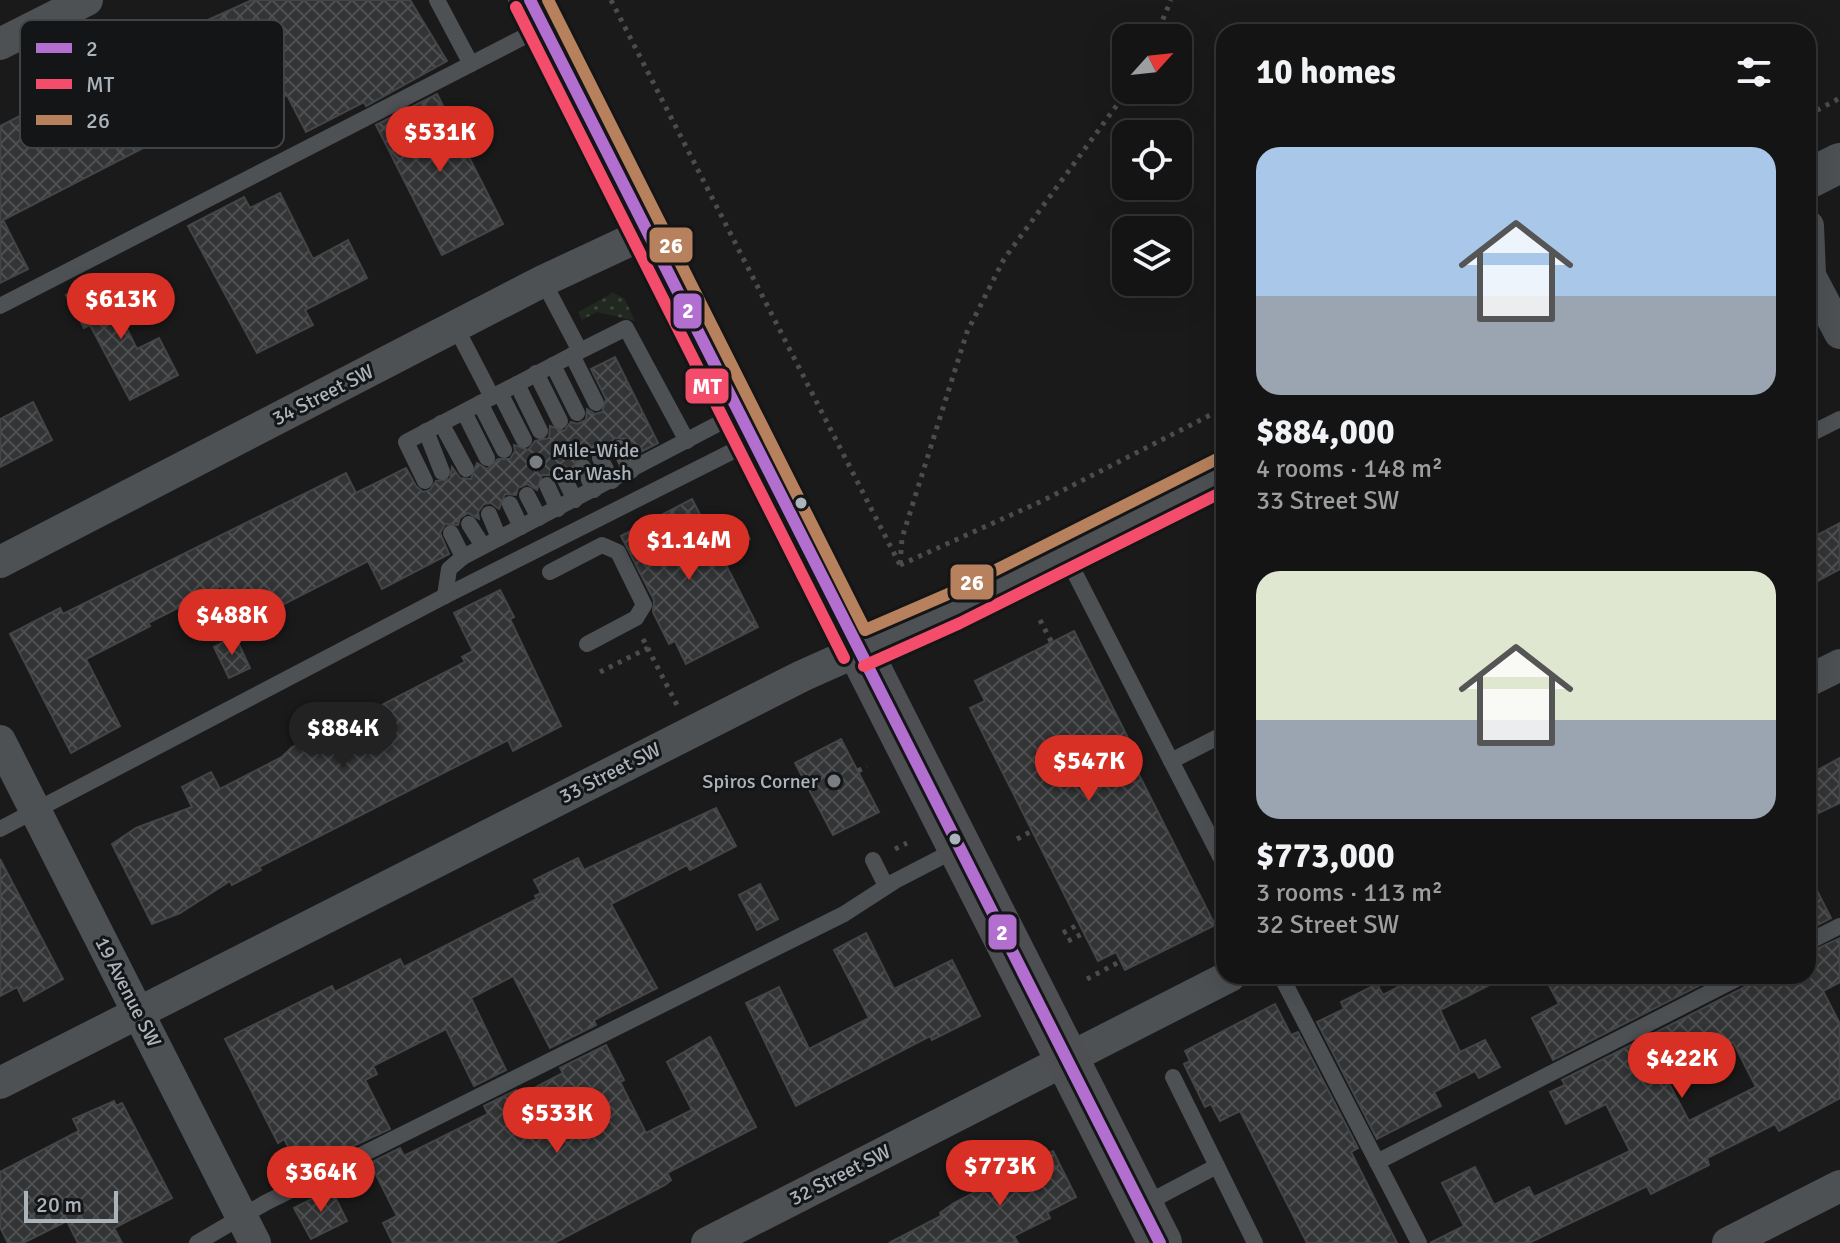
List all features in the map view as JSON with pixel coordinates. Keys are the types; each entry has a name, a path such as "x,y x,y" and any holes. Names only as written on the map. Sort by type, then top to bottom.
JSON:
{"main road":[{"path":"536,13 1151,1224"}],"street":[{"path":"47,20 87,0"},
{"path":"0,44 20,34"},
{"path":"1816,175 1840,163"},
{"name":"34 Street SW","path":"0,562 543,281 648,232"},
{"path":"1816,287 1840,333"},
{"name":"33 Street SW","path":"0,1083 790,682 1065,554 1216,477"},
{"path":"1816,677 1840,665"},
{"name":"19 Avenue SW","path":"0,741 249,1230"},
{"name":"32 Street SW","path":"707,1243 1216,983"},
{"path":"1728,1243 1840,1186"}],"lane":[{"path":"437,0 471,64"},
{"path":"0,306 471,64 536,13"},
{"path":"543,281 596,403"},
{"path":"455,326 491,398 524,440"},
{"path":"425,481 406,442 626,328 687,441"},
{"path":"553,365 577,413"},
{"path":"536,373 560,421"},
{"path":"517,384 540,431"},
{"path":"491,398 504,450"},
{"path":"464,412 487,458"},
{"path":"1816,431 1840,419"},
{"path":"434,427 466,469"},
{"path":"434,427 442,472"},
{"path":"445,596 449,569 463,557 687,441 746,428"},
{"path":"0,829 445,596 746,428"},
{"path":"619,448 631,471"},
{"path":"600,458 612,481"},
{"path":"583,467 594,490"},
{"path":"563,476 575,500"},
{"path":"547,485 558,509"},
{"path":"527,495 539,518"},
{"path":"510,504 521,527"},
{"path":"489,514 499,538"},
{"path":"469,524 483,546"},
{"path":"451,533 463,557"},
{"path":"550,572 602,545 618,552 644,605 636,618 587,644"},
{"path":"1065,554 1216,848"},
{"path":"1171,761 1216,738"},
{"path":"197,1243 249,1230 844,914 886,886 959,848"},
{"path":"873,860 886,886"},
{"path":"1816,938 1840,926"},
{"path":"1285,984 1419,1243"},
{"path":"1377,1162 1726,984"},
{"path":"1173,1077 1255,1243"},
{"path":"1151,1224 1217,1166"}],"path":[{"path":"611,0 900,565"},
{"path":"1161,24 1171,0"},
{"path":"1816,111 1840,98"},
{"path":"900,565 902,538 967,332 1004,259 1118,104"},
{"path":"900,565 1042,501 1216,412"},
{"path":"720,552 750,537"},
{"path":"1040,620 1052,643"},
{"path":"650,630 641,634 678,707"},
{"path":"600,672 648,648"},
{"path":"858,771 867,766"},
{"path":"1017,839 1032,831"},
{"path":"895,849 907,843"},
{"path":"1063,933 1079,924"},
{"path":"1068,941 1084,933"},
{"path":"1087,979 1121,961"}],"shaded area":[{"path":"613,293 624,298 635,321 597,312 582,320 578,312"}],"building":[{"path":"252,0 410,0 447,61 366,106 364,102 306,132 287,95 284,96 284,20 208,20"},
{"path":"437,94 503,224 442,255 376,125"},
{"path":"20,116 20,148 143,148 3,220 28,269 0,283 0,126"},
{"path":"280,193 313,259 348,240 367,278 305,310 313,325 257,353 188,226 244,197 250,208"},
{"path":"101,277 137,349 159,338 178,375 130,400 90,325 84,328 66,295"},
{"path":"615,357 658,443 635,455 626,439 615,438 609,443 609,452 600,447 591,452 589,458 578,458 573,471 563,465 554,469 552,475 542,475 537,490 527,484 518,488 516,495 505,494 499,509 491,503 484,504 478,512 479,519 468,513 460,518 458,525 445,524 440,533 449,554 382,589 368,561 241,626 221,586 148,623 150,626 86,659 120,726 71,753 10,634 60,608 63,614 346,473 356,493 406,468 423,492 430,490 436,481 450,479 452,467 460,478 471,479 477,463 487,469 498,459 510,459 515,451 514,445 528,450 535,441 549,438 550,426 564,431 571,422 577,424 586,420 587,409 595,414 602,412 606,399 591,369"},
{"path":"33,402 52,440 0,467 0,419"},
{"path":"692,499 758,627 686,664 675,641 669,644 653,612 654,600 621,536"},
{"path":"1840,523 1840,569 1816,582 1816,536"},
{"path":"500,590 514,617 510,619 561,726 513,751 508,740 259,867 261,870 232,885 230,881 180,913 152,924 112,844 136,828 192,807 182,787 211,772 220,789 349,717 351,721 465,662 462,657 473,651 454,613"},
{"path":"1074,631 1130,742 1124,745 1215,925 1125,970 1116,952 1098,961 970,708 985,701 975,681"},
{"path":"235,636 250,668 229,678 214,647"},
{"name":"Spiros Corner","path":"841,739 879,812 833,835 795,763"},
{"path":"1840,758 1840,803 1816,814 1816,771"},
{"path":"716,808 736,846 690,870 687,865 611,904 657,988 594,1020 596,1025 550,1048 513,976 471,998 506,1070 474,1086 446,1029 373,1066 377,1074 365,1080 390,1129 301,1170 284,1139 278,1143 225,1039 332,986 335,992 400,959 404,967 537,899 535,896 541,893 534,880 578,858 584,870"},
{"path":"0,859 63,979 24,1001 17,987 0,996"},
{"path":"760,884 778,919 757,930 739,895"},
{"path":"1816,889 1831,918 1816,926"},
{"path":"866,933 894,989 952,960 980,1016 932,1040 930,1036 796,1106 746,1003 779,987 809,1049 869,1018 834,950"},
{"path":"1840,938 1840,982 1823,991 1840,1024 1840,1098 1779,1131 1775,1124 1707,1158 1709,1165 1651,1194 1647,1186 1529,1243 1430,1243 1464,1226 1442,1183 1475,1167 1494,1205 1529,1187 1534,1197 1630,1151 1606,1104 1566,1124 1550,1092 1565,1085 1562,1080 1747,986 1816,984 1816,949","holes":["1733,1042 1756,1087 1689,1121 1665,1076"]},
{"path":"1377,984 1383,995 1404,984 1491,984 1440,1010 1460,1052 1485,1040 1500,1067 1479,1078 1475,1071 1434,1092 1441,1106 1377,1139 1317,1022 1344,1009 1341,1002"},
{"path":"1548,984 1702,984 1553,1060 1532,1018 1559,1004"},
{"path":"1275,1004 1291,1035 1298,1032 1358,1148 1351,1152 1397,1243 1307,1243 1240,1111 1220,1121 1211,1104 1205,1107 1184,1064 1190,1061 1185,1051"},
{"path":"710,1037 756,1127 667,1173 671,1180 665,1185 556,1242 393,1243 383,1223 397,1216 370,1163 400,1148 404,1156 488,1114 484,1106 516,1090 519,1096 563,1073 560,1068 606,1045 624,1080 620,1082 646,1133 692,1110 667,1062"},
{"path":"114,1101 116,1106 122,1103 172,1198 114,1228 122,1243 78,1243 67,1221 23,1243 8,1243 0,1227 0,1172 79,1131 73,1119"},
{"path":"1053,1151 1076,1197 1047,1212 1050,1218 1014,1236 1018,1243 889,1243 941,1216 940,1213 954,1203"},
{"path":"331,1189 347,1221 311,1239 294,1208"}],"transit line":[{"name":"2","path":"530,0 1160,1243"},
{"name":"26","path":"548,0 865,630 946,595 1216,460"},
{"name":"MT","path":"516,7 844,658"},
{"name":"MT","path":"864,666 960,623 1216,495"}],"place":[{"name":"Mile-Wide Car Wash","path":"536,462"},
{"name":"Spiros Corner","path":"834,781"}]}
